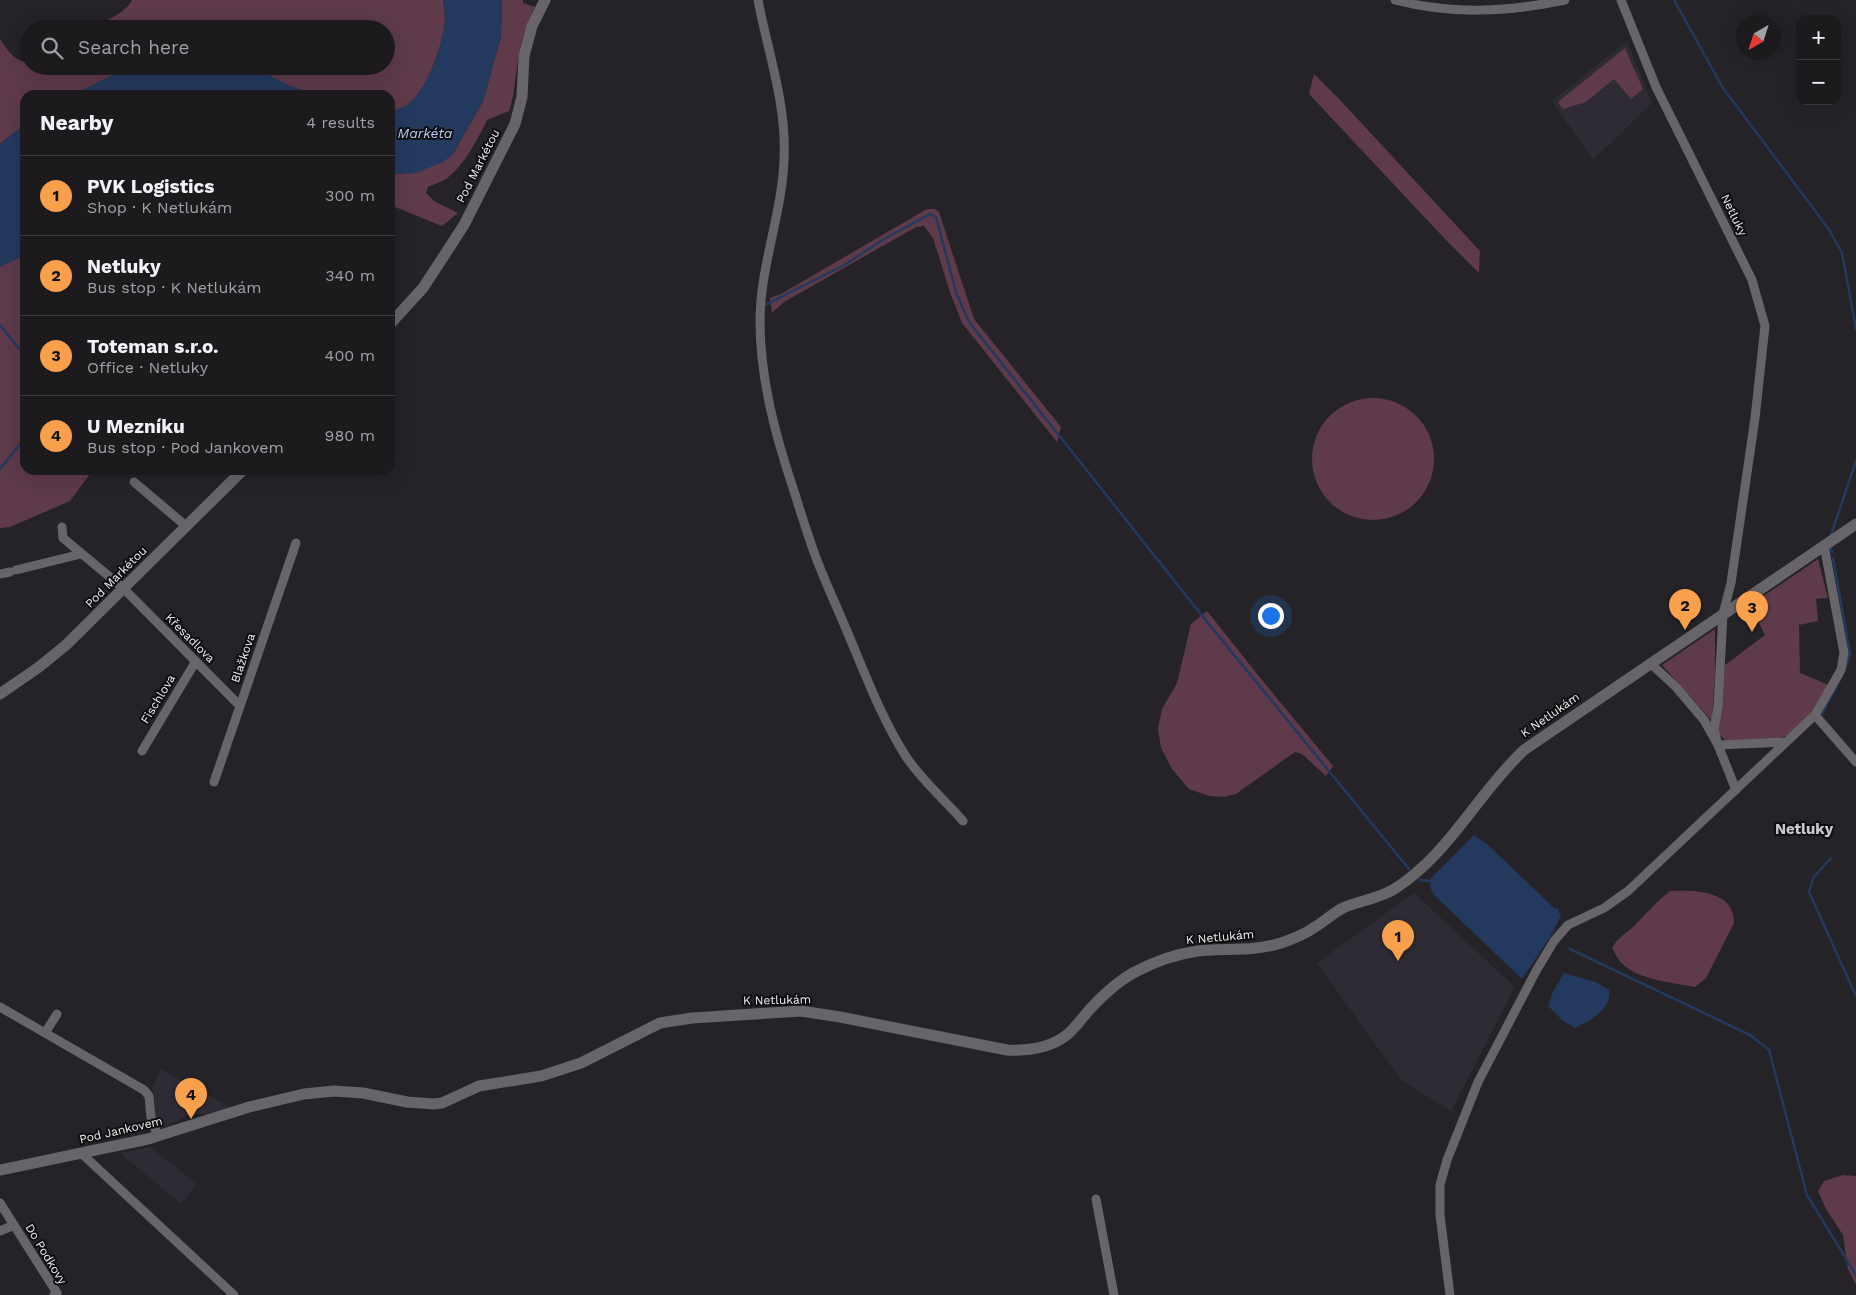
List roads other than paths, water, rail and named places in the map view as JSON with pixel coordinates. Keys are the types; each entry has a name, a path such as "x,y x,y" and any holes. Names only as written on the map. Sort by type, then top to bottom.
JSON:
{"street":[{"name":"Pod Markétou","path":"395,319 423,288 464,225 514,124 522,97 524,56 532,26 545,0"},
{"path":"758,0 780,92 784,126 784,160 778,206 761,298 762,363 770,408 783,458 816,556 881,710 915,769 963,821"},
{"path":"1395,0 1422,7 1473,12 1533,7 1565,0"},
{"name":"Netluky","path":"1621,0 1656,87 1752,280 1765,326 1755,418 1732,583 1723,614 1718,708 1714,729 1736,790"},
{"name":"Pod Markétou","path":"0,694 53,657 238,475"},
{"path":"134,482 186,526"},
{"name":"K Netlukám","path":"434,1104 448,1101 479,1086 540,1076 581,1063 660,1023 697,1017 801,1011 858,1020 1007,1050 1027,1050 1046,1046 1068,1034 1112,988 1148,965 1187,953 1252,949 1278,944 1314,928 1352,904 1375,899 1394,890 1420,870 1442,848 1502,772 1524,750 1856,524"},
{"name":"Křesadlova","path":"62,527 63,538 123,588 240,706"},
{"name":"Blažkova","path":"214,782 296,544"},
{"path":"1450,1295 1440,1215 1440,1186 1447,1160 1478,1082 1526,989 1554,941 1568,925 1604,908 1628,891 1736,790 1815,715 1841,670 1844,653 1828,558 1824,546"},
{"path":"0,574 81,554"},
{"name":"Fischlova","path":"142,751 196,661"},
{"name":"Netluky","path":"1650,663 1676,687 1704,720 1718,744"},
{"path":"1815,715 1856,762"},
{"path":"1718,744 1786,742"},
{"path":"0,1007 144,1090 149,1096 151,1118 158,1136"},
{"path":"45,1033 57,1014"},
{"name":"Pod Jankovem","path":"0,1170 158,1136 249,1108 304,1094 334,1091 363,1093 407,1102 434,1104"},
{"path":"80,1153 234,1295"},
{"path":"1096,1199 1114,1295"},
{"name":"Do Podkovy","path":"0,1203 57,1293 54,1295"},
{"name":"Do Podkovy","path":"0,1231 14,1225"}],"water":[{"name":"Markéta","path":"443,0 502,0 501,36 483,101 453,154 443,162 416,173 395,174 395,110 411,102 429,75 442,40 445,17"},
{"path":"113,75 268,75 303,90 82,90"},
{"path":"20,128 20,257 0,267 0,144"},
{"path":"1474,835 1487,844 1554,908 1558,909 1561,916 1550,937 1522,979 1434,895 1430,887 1431,878"},
{"path":"1564,973 1596,982 1609,990 1607,1003 1599,1014 1575,1028 1563,1021 1548,1006 1553,992"}],"waterway":[{"path":"1674,0 1723,88 1828,228 1842,253 1856,329"},
{"path":"765,305 846,264 884,239 930,214 936,217 956,292 969,322 1208,623 1409,869"},
{"path":"0,325 20,350"},
{"path":"0,469 20,444"},
{"path":"1830,538 1856,461"},
{"path":"1833,558 1850,654 1846,666"},
{"path":"1822,714 1843,674"},
{"path":"1831,858 1813,878 1809,892 1856,996"},
{"path":"1419,880 1432,881"},
{"path":"1570,949 1750,1035 1769,1050 1807,1195 1856,1275"}],"place":[{"name":"Netluky","path":"1685,630"},
{"name":"Toteman s.r.o.","path":"1752,632"},
{"name":"PVK Logistics","path":"1398,961"},
{"name":"U Mezníku","path":"191,1119"}],"district":[{"name":"Netluky","path":"1804,829"}]}
